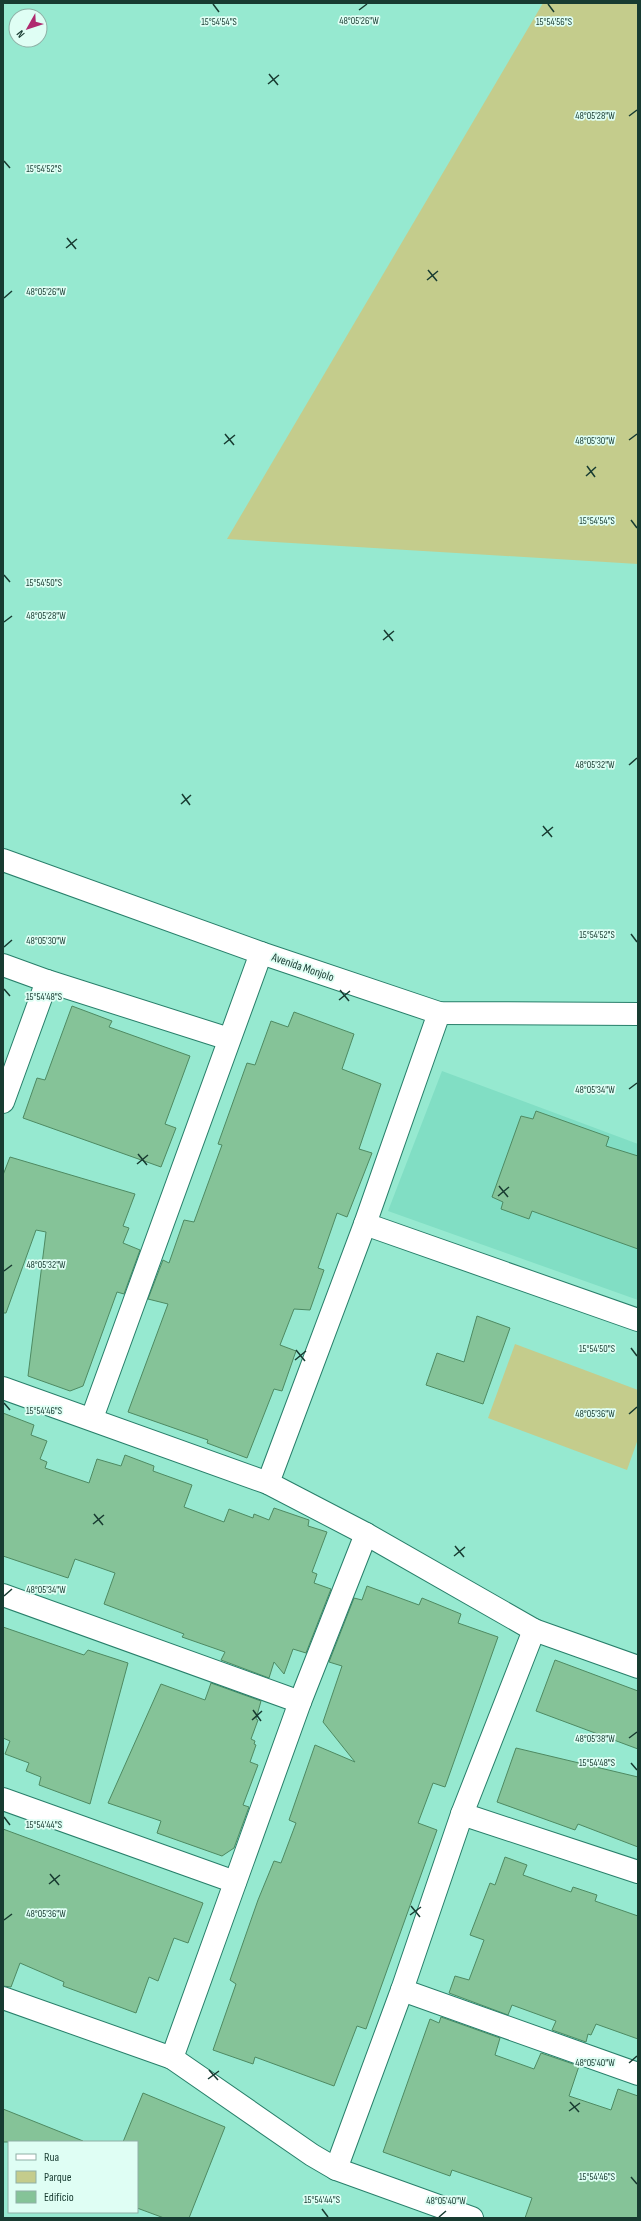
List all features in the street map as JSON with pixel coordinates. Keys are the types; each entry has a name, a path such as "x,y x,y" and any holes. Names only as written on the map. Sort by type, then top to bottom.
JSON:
{"street":[{"name":"Avenida Monjolo","path":"3,860 261,953 439,1013 638,1014"},
{"path":"92,1418 261,953"},
{"path":"3,965 47,981 229,1039"},
{"path":"3,1102 47,981"},
{"path":"268,1483 365,1224 439,1013"},
{"path":"365,1224 638,1320"},
{"path":"3,1388 92,1418 268,1483 366,1534 534,1630 638,1667"},
{"path":"172,2058 300,1702 366,1534"},
{"path":"3,1595 300,1702"},
{"path":"336,2169 402,1990 462,1814 534,1630"},
{"path":"3,1799 235,1882"},
{"path":"462,1814 638,1872"},
{"path":"402,1990 638,2074"},
{"path":"3,1998 172,2058 312,2155 336,2169 472,2218"}],"shaded area":[{"path":"442,1071 638,1144 638,1300 388,1211"}],"green space":[{"path":"543,3 638,3 638,564 227,539"},
{"path":"515,1344 638,1390 638,1439 627,1470 488,1418"}],"building":[{"path":"72,1006 112,1021 109,1027 190,1056 165,1124 176,1128 161,1167 23,1118 37,1078 45,1080"},
{"path":"294,1012 354,1034 342,1069 381,1084 359,1149 372,1153 347,1217 337,1213 318,1268 324,1270 310,1310 294,1309 280,1345 296,1351 282,1391 274,1389 247,1458 207,1443 208,1440 128,1412 168,1304 148,1299 163,1260 169,1263 184,1220 194,1222 222,1145 218,1144 247,1063 255,1065 271,1021 288,1027"},
{"path":"536,1111 609,1137 606,1146 638,1156 638,1249 532,1211 529,1219 501,1209 503,1202 492,1197 521,1116 533,1119"},
{"path":"10,1157 135,1194 123,1226 129,1228 123,1243 140,1250 124,1294 117,1292 83,1386 70,1391 28,1376 46,1232 36,1230 6,1313 3,1313 3,1175"},
{"path":"477,1316 510,1328 483,1404 426,1385 437,1353 464,1362"},
{"path":"3,1413 34,1425 31,1435 47,1441 40,1459 47,1462 45,1468 89,1483 97,1459 121,1466 125,1455 154,1466 153,1471 192,1485 184,1507 224,1522 229,1509 253,1518 254,1514 269,1520 274,1508 309,1520 308,1526 327,1532 312,1572 317,1574 314,1583 331,1589 306,1653 293,1649 284,1674 274,1662 269,1678 221,1660 225,1652 182,1637 184,1634 104,1604 115,1573 75,1559 68,1578 3,1556"},
{"path":"367,1586 419,1605 422,1598 461,1614 458,1623 498,1637 445,1787 433,1783 418,1823 437,1830 366,2029 357,2026 334,2086 255,2057 253,2064 213,2050 236,1984 230,1980 258,1900 274,1861 281,1863 296,1823 289,1820 315,1745 355,1762 323,1722 342,1666 329,1662 354,1598 362,1600"},
{"path":"3,1627 84,1655 88,1650 128,1663 90,1804 39,1785 41,1777 26,1771 29,1763 5,1754 10,1741 3,1738"},
{"path":"555,1660 638,1691 638,1749 536,1711"},
{"path":"211,1683 261,1701 256,1719 258,1720 251,1739 255,1741 254,1744 256,1745 250,1762 258,1765 243,1805 249,1807 234,1848 222,1856 157,1833 161,1821 108,1803 161,1684 205,1700"},
{"path":"516,1748 638,1777 638,1847 578,1824 575,1830 497,1802"},
{"path":"3,1829 203,1903 188,1943 174,1938 158,1981 149,1977 136,2013 63,1986 64,1982 20,1963 11,1987 3,1986"},
{"path":"505,1857 527,1865 523,1875 571,1892 573,1887 597,1895 595,1901 638,1916 638,2039 596,2024 591,2035 588,2034 586,2042 552,2030 556,2021 512,2005 508,2015 449,1993 455,1976 469,1980 484,1940 470,1935 490,1883 495,1885"},
{"path":"441,2017 500,2038 495,2055 534,2069 541,2053 579,2066 569,2096 611,2110 618,2089 638,2096 638,2218 525,2218 532,2198 452,2170 450,2176 383,2152 430,2019 439,2023"},
{"path":"143,2093 225,2127 189,2218 164,2218 138,2208 138,2141 123,2141"},
{"path":"3,2109 83,2141 8,2141 3,2142"}]}
